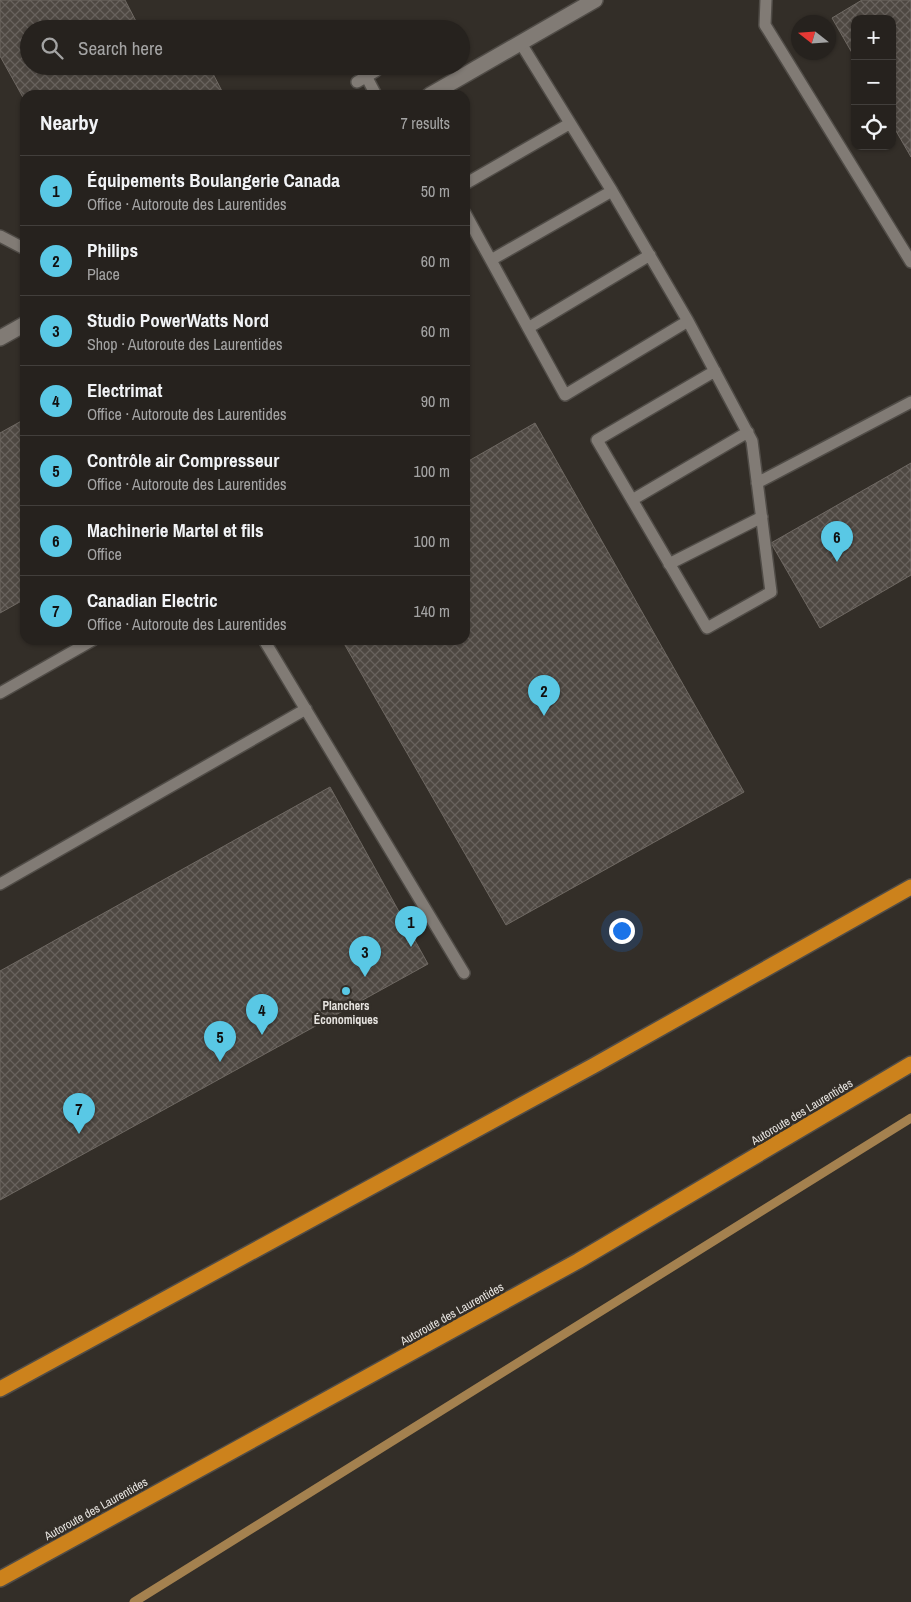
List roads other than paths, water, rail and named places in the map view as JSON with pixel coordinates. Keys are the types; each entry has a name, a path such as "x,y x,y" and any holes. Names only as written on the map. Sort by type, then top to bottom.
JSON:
{"highway":[{"path":"0,1389 593,1066 911,887"},
{"name":"Autoroute des Laurentides","path":"0,1578 561,1270 777,1146 911,1064"}],"street":[{"path":"470,71 595,0"},
{"path":"438,90 464,75"},
{"path":"0,338 20,327"}],"lane":[{"path":"766,0 765,24 911,262"},
{"path":"520,42 650,255 688,321 748,432 752,441 771,592 707,628 597,440 715,371"},
{"path":"366,76 373,90"},
{"path":"470,181 569,124"},
{"path":"491,260 612,191"},
{"path":"470,222 565,395 688,321"},
{"path":"0,236 20,246"},
{"path":"528,328 650,255"},
{"path":"757,483 911,402"},
{"path":"632,500 748,432"},
{"path":"669,564 762,516"},
{"path":"0,693 84,645"},
{"path":"267,645 464,973"},
{"path":"0,884 306,710"}],"waterway":[{"path":"134,1602 911,1118"}],"place":[{"name":"Machinerie Martel et fils","path":"837,562"},
{"name":"Philips","path":"544,716"},
{"name":"Équipements Boulangerie Canada","path":"411,947"},
{"name":"Studio PowerWatts Nord","path":"365,977"},
{"name":"Planchers Économiques","path":"346,991"},
{"name":"Electrimat","path":"262,1035"},
{"name":"Contrôle air Compresseur","path":"220,1062"},
{"name":"Canadian Electric","path":"79,1134"}]}
